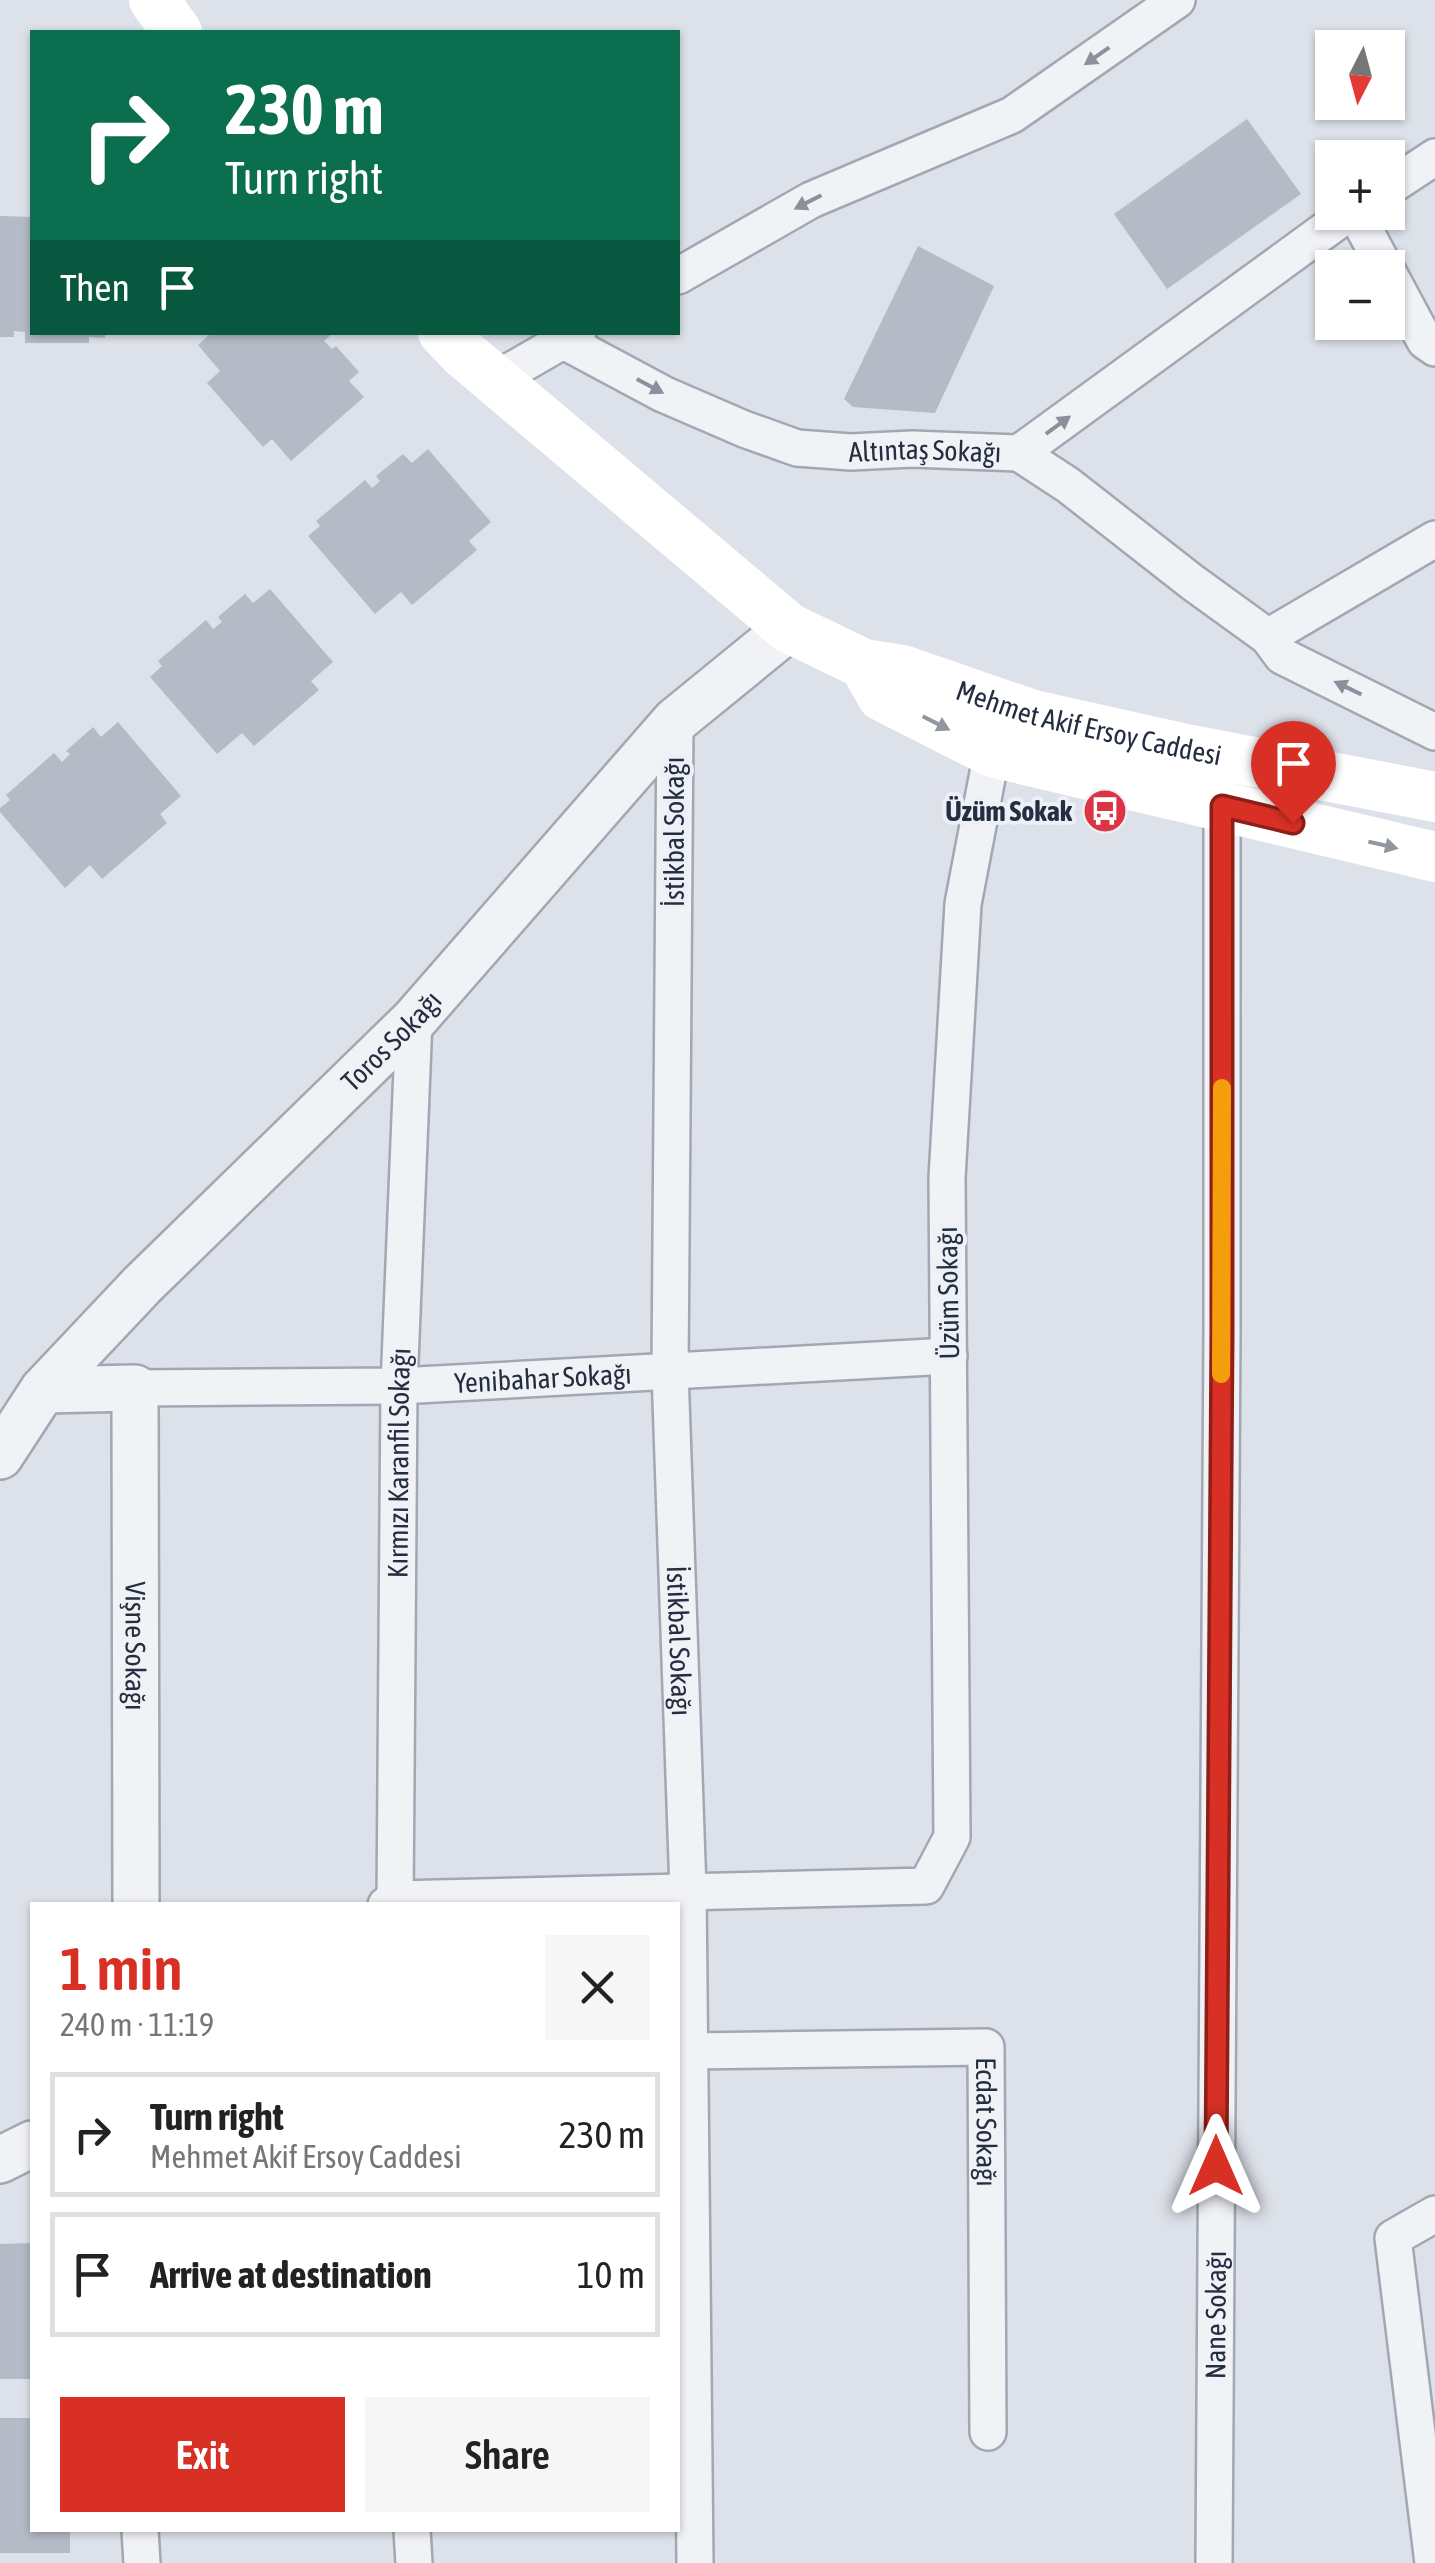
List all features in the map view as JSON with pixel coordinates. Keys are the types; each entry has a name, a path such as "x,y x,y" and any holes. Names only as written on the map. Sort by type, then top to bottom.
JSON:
{"main road":[{"path":"154,0 176,30"},
{"name":"Mehmet Akif Ersoy Caddesi","path":"446,335 789,628 864,664 902,670 1033,715 1435,797"},
{"name":"Mehmet Akif Ersoy Caddesi","path":"864,664 882,696 992,752 1435,857"}],"street":[{"path":"680,275 811,200 1012,116 1177,0"},
{"path":"1405,176 1435,156"},
{"name":"Altıntaş Sokağı","path":"571,337 663,394 796,448 1018,453 1327,230"},
{"path":"1405,305 1425,341 1435,348"},
{"path":"496,380 571,337"},
{"path":"1018,453 1068,485 1268,637 1282,656 1435,732"},
{"path":"1268,637 1435,539"},
{"name":"Toros Sokağı","path":"0,1456 43,1390 142,1285 414,1020 675,721 789,628"},
{"name":"İstikbal Sokağı","path":"675,721 670,1371 688,1890 695,2563"},
{"name":"Üzüm Sokağı","path":"688,1890 926,1886 952,1836 947,1178 963,904 992,752"},
{"name":"Nane Sokağı","path":"1214,2563 1222,806"},
{"name":"Kırmızı Karanfil Sokağı","path":"392,1902 400,1386 414,1020"},
{"name":"Yenibahar Sokağı","path":"135,1388 400,1386 949,1356"},
{"path":"43,1390 135,1388"},
{"name":"Vişne Sokağı","path":"135,1388 136,1902"},
{"path":"415,1902 688,1890"},
{"name":"Ecdat Sokağı","path":"689,2051 986,2047 988,2432"},
{"path":"0,2160 30,2145"},
{"path":"1433,2563 1394,2238 1435,2214"},
{"path":"140,2532 142,2563"},
{"path":"412,2532 414,2563"}],"building":[{"path":"1247,119 1301,194 1167,289 1114,214"},
{"path":"0,216 30,217 30,335 105,335 105,338 89,337 89,343 25,343 25,332 14,331 14,337 0,337"},
{"path":"918,246 994,286 935,413 853,407 844,399"},
{"path":"209,335 331,335 324,341 332,349 336,346 359,372 349,381 364,397 291,461 272,439 263,447 207,383 220,371 198,345"},
{"path":"428,449 491,522 469,541 477,550 412,605 401,592 375,614 308,536 320,526 316,521 365,480 372,488 380,481 376,476 403,454 412,463"},
{"path":"270,589 333,662 311,681 319,690 254,746 242,733 217,754 150,677 162,666 158,661 206,620 213,629 222,622 218,617 245,594 253,603"},
{"path":"118,722 181,796 160,814 167,823 102,879 90,865 65,888 0,808 10,800 6,795 54,753 62,762 70,754 66,751 93,727 101,737"},
{"path":"30,2243 30,2379 0,2379 0,2244"},
{"path":"0,2418 30,2418 30,2532 70,2532 70,2553 0,2553"}],"slow traffic":[{"path":"1221,1374 1222,1088"}],"place":[{"name":"Üzüm Sokak","path":"1105,811"}],"route":[{"path":"1216,2166 1222,806 1293,823"}]}
